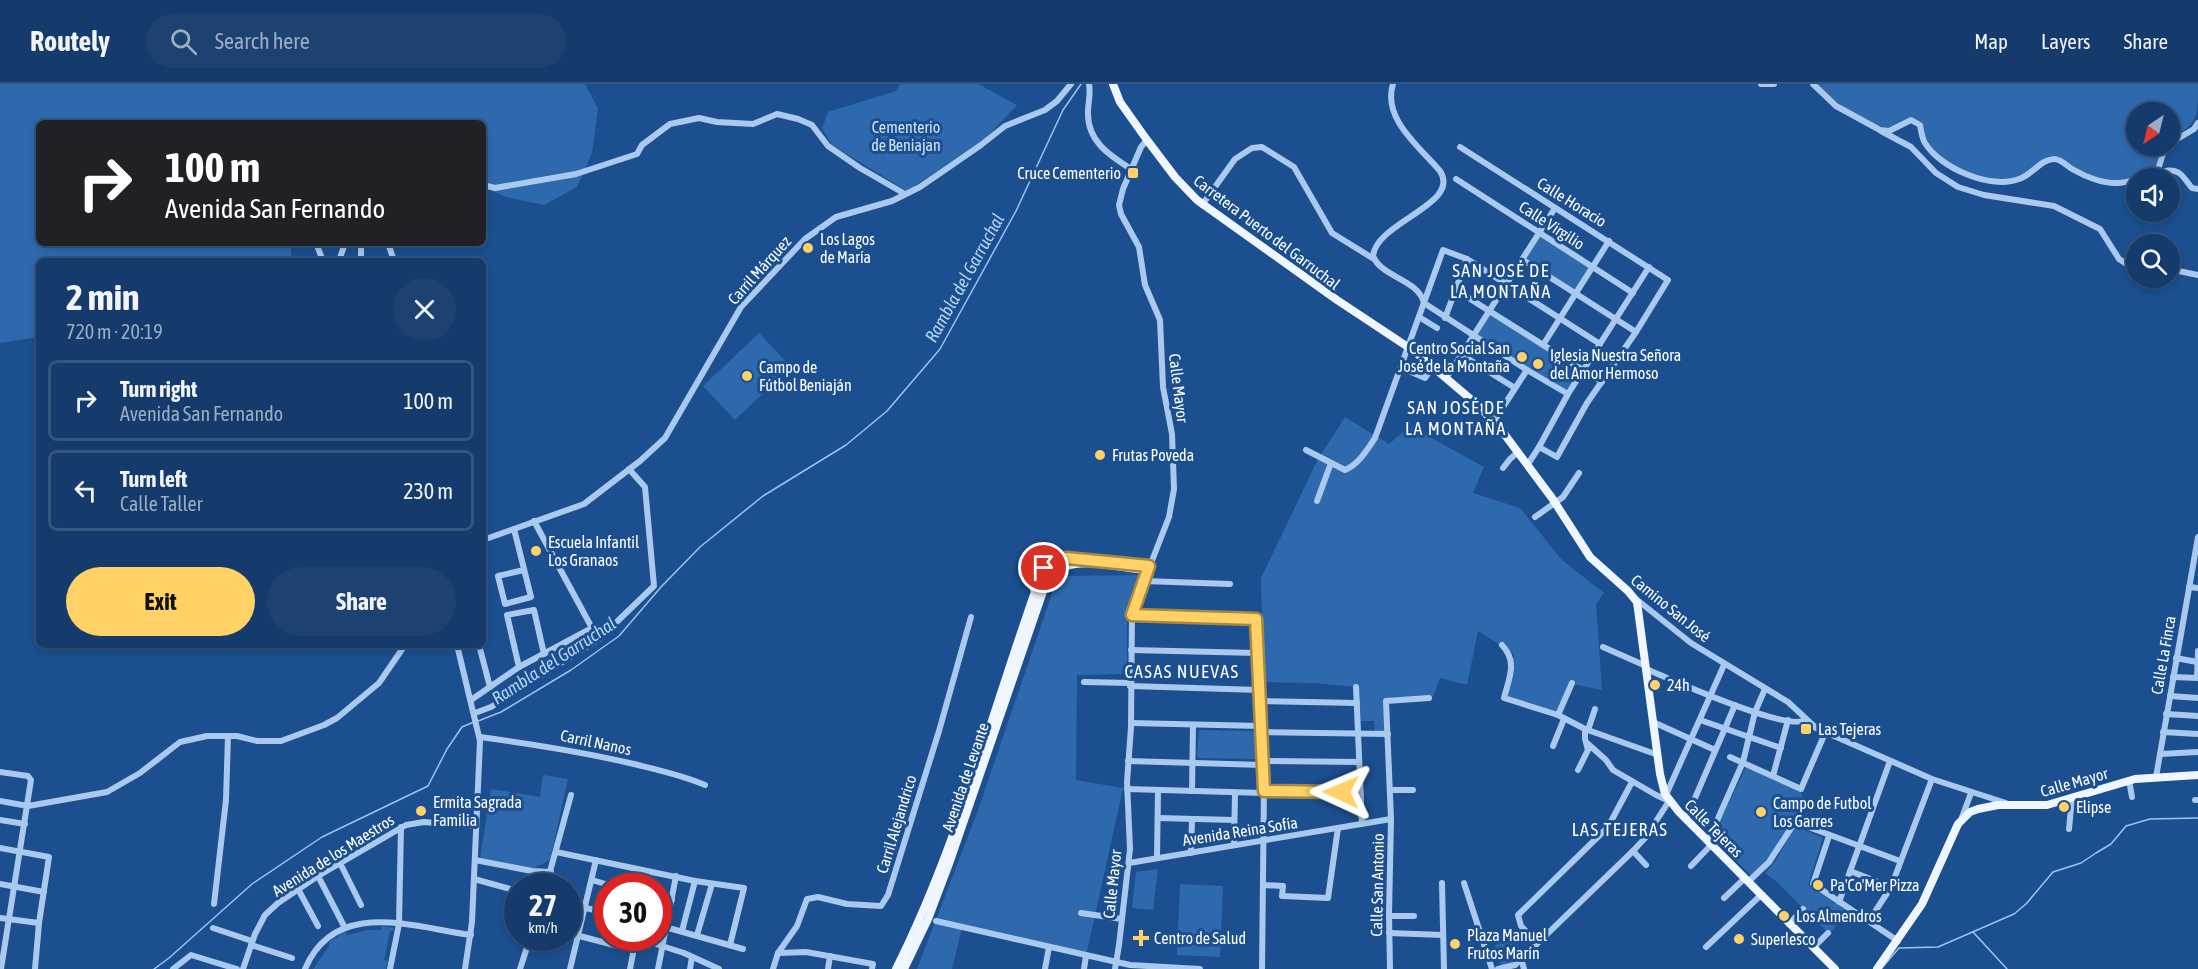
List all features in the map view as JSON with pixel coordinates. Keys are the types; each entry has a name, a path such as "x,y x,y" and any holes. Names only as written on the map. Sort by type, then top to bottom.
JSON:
{"main road":[{"name":"Carretera Puerto del Garruchal","path":"1113,84 1120,102 1147,140 1175,177 1202,205 1409,348"},
{"name":"Camino San José","path":"1409,348 1447,378 1494,421 1556,503 1592,560 1635,599"},
{"name":"Avenida de Levante","path":"1029,608 1039,575 1057,560 1072,558 1148,569"},
{"name":"Avenida de Levante","path":"904,969 928,919 950,861 1043,590 1052,574 1071,564 1148,569"},
{"name":"Avenida de Levante","path":"896,969 921,916 944,858 1037,585 1042,585 1043,590"},
{"name":"Calle Tejeras","path":"1635,599 1660,774 1667,798 1835,969"},
{"name":"Calle Mayor","path":"1898,941 1927,894 1968,808 2011,805 2040,806 2130,780 2198,775"},
{"path":"1877,969 1898,941"}],"street":[{"name":"Carril Márquez","path":"486,539 584,504 665,438 741,307 805,239 836,218 892,201 920,187 1005,126 1045,110 1057,101 1071,84"},
{"path":"1089,84 1089,127 1094,138 1112,157 1131,169"},
{"path":"1374,260 1375,249 1385,236 1434,200 1444,186 1440,171 1397,119 1391,106 1393,84"},
{"path":"1761,84 1774,84"},
{"path":"1814,84 1836,106 1911,147 1936,173 1958,187 1984,195 2054,206 2100,229 2119,259 2126,262"},
{"path":"486,186 495,188 586,170 637,154 642,145 670,124 699,118 717,122 753,124 777,114 812,125 828,146 905,194"},
{"path":"1880,130 1889,131 1911,120 1920,125 1925,143 1953,168 1995,182 2017,180 2033,172 2046,160 2058,159 2074,170 2097,179 2118,183 2126,181"},
{"path":"2180,138 2194,129 2198,123"},
{"name":"Calle Mayor","path":"1115,965 1130,843 1127,789 1131,723 1132,615 1172,505 1172,434 1162,376 1160,320 1145,285 1139,247 1120,209 1121,193 1141,147 1147,140"},
{"path":"1202,205 1235,159 1252,148 1262,147 1294,167 1332,233 1413,287 1424,303 1445,318 1568,394"},
{"name":"Calle Horacio","path":"1460,147 1668,280 1636,333"},
{"path":"2180,174 2192,188 2198,189"},
{"name":"Calle Virgilio","path":"1456,179 1633,293"},
{"path":"1447,378 1555,208"},
{"path":"1543,345 1609,241"},
{"path":"1306,450 1345,470 1351,468 1375,438 1443,250 1467,259 1600,344"},
{"path":"1445,318 1467,259"},
{"path":"1522,260 1636,333 1587,403 1557,457 1539,447"},
{"path":"1528,464 1568,394 1649,267"},
{"path":"2180,271 2198,275"},
{"path":"1456,290 1602,382"},
{"path":"1419,317 1437,328"},
{"path":"1462,355 1515,388"},
{"path":"1402,368 1425,378 1433,366"},
{"path":"1494,421 1527,370"},
{"path":"1503,468 1518,452"},
{"path":"1317,501 1331,463"},
{"path":"475,713 491,707 599,639 654,586 645,488 629,469"},
{"path":"1535,517 1565,495 1579,473"},
{"path":"471,700 519,667 592,628 534,521"},
{"path":"514,529 531,597 505,604 498,576 524,570"},
{"name":"Calle La Finca","path":"2156,777 2198,537"},
{"path":"1143,581 1230,584"},
{"path":"2189,587 2198,588"},
{"name":"Camino San José","path":"1635,599 1684,638 1724,665 1788,702 1813,727 1932,779 2011,805"},
{"path":"519,667 507,615 534,610 544,654"},
{"path":"1132,615 1256,619 1264,792 1262,969"},
{"name":"Carril Alejandrico","path":"778,953 797,926 807,899 818,897 847,904 881,906 888,896 938,735 970,617"},
{"path":"1503,645 1510,653 1512,660 1504,698 1561,717 1587,730 1658,755"},
{"path":"1603,647 1710,696 1755,712 1800,723 1805,720"},
{"path":"0,801 28,806 107,792 140,773 180,742 207,735 257,741 281,741 324,725 338,718 378,683 403,648"},
{"path":"459,648 480,737 480,780 475,826 471,935 465,969"},
{"path":"480,648 490,687"},
{"path":"1131,650 1257,653"},
{"path":"2173,677 2198,678 2198,651"},
{"path":"2176,658 2198,662"},
{"path":"1498,969 1515,965 1646,837 1667,798 1671,783 1724,665"},
{"path":"1084,682 1259,690"},
{"path":"1553,746 1572,683"},
{"path":"1356,687 1362,824"},
{"path":"1691,866 1710,842 1743,762 1755,712 1766,689"},
{"path":"2170,696 2198,698"},
{"name":"Calle San Antonio","path":"1390,969 1391,819 1386,701 1429,698"},
{"path":"1260,701 1357,703"},
{"path":"1686,819 1736,705"},
{"path":"1578,770 1588,750 1585,739 1595,709"},
{"path":"2166,714 2198,716"},
{"path":"1700,720 1781,748"},
{"path":"1773,776 1788,720"},
{"path":"1653,722 1715,750"},
{"path":"1131,723 1388,734"},
{"path":"1192,724 1192,791"},
{"path":"2163,732 2198,734"},
{"path":"1730,757 1801,789 1825,733"},
{"path":"214,904 226,800 228,736"},
{"name":"Carril Nanos","path":"480,737 594,754 663,771 705,785"},
{"path":"1587,743 1614,770 1632,782 1667,798"},
{"path":"2160,754 2198,752"},
{"path":"1128,761 1359,762"},
{"path":"1839,902 1890,761"},
{"path":"0,772 28,776 31,780 1,969"},
{"path":"1660,774 1671,783"},
{"path":"1869,921 1891,887 1932,779"},
{"path":"2130,780 2132,797"},
{"path":"1537,943 1521,926 1518,915 1608,827 1632,782"},
{"path":"1127,789 1235,793 1360,793"},
{"path":"1157,858 1158,790"},
{"path":"1390,790 1413,790"},
{"path":"1234,846 1235,793"},
{"path":"1968,808 1971,793"},
{"path":"475,860 532,871 551,872 571,795"},
{"path":"1986,807 1989,802 1987,798"},
{"path":"2069,829 2072,798"},
{"path":"1158,818 1234,820"},
{"path":"1191,853 1192,819"},
{"name":"Avenida Reina Sofía","path":"1128,863 1391,819"},
{"path":"0,820 25,824"},
{"name":"Avenida de los Maestros","path":"243,969 260,924 269,911 339,863 401,827 424,822 475,826"},
{"path":"1724,898 1768,862 1795,822 1900,861"},
{"path":"390,969 399,924 401,827"},
{"path":"1263,885 1283,886 1282,896 1328,897 1338,828"},
{"path":"1829,836 1813,884 1898,941"},
{"path":"0,848 49,857 35,969"},
{"path":"1633,851 1646,865"},
{"path":"556,852 695,881 744,888 730,945"},
{"path":"582,920 596,860"},
{"path":"339,863 362,904"},
{"path":"1850,871 1891,887"},
{"path":"318,876 345,927"},
{"path":"672,900 676,876"},
{"path":"474,879 504,887"},
{"path":"682,931 695,881"},
{"path":"1442,883 1444,969"},
{"path":"1464,883 1491,969"},
{"path":"0,884 44,892"},
{"path":"697,935 712,884"},
{"path":"298,889 318,926"},
{"path":"1706,947 1761,895"},
{"path":"582,907 594,910"},
{"path":"1789,924 1803,909"},
{"path":"1081,913 1122,919"},
{"path":"1389,916 1414,916"},
{"path":"0,918 39,923"},
{"path":"305,969 321,944 345,927 373,921 471,935"},
{"path":"936,921 1049,946 1115,965 1200,969"},
{"path":"213,928 292,958"},
{"path":"672,928 743,949"},
{"path":"1389,933 1443,935"},
{"path":"1813,948 1828,933"},
{"path":"1045,969 1049,946"},
{"path":"672,950 719,969"},
{"path":"520,969 526,951"},
{"path":"570,969 574,951"},
{"path":"630,969 633,951"},
{"path":"658,969 661,951"},
{"path":"773,969 778,953 806,952 873,966"},
{"path":"173,969 190,955 237,969"},
{"path":"828,969 830,956"},
{"path":"1083,969 1086,956"},
{"path":"690,969 692,957"},
{"path":"1521,958 1524,969"}],"green space":[{"path":"0,84 585,84 598,108 592,153 577,187 544,205 506,197 486,188 486,120 36,120 36,246 290,246 292,258 36,258 36,337 0,343"},
{"name":"Cementerio de Beniajan","path":"900,84 978,84 1017,105 986,138 907,191 832,145 822,128 828,112 896,91"},
{"path":"1817,84 2198,84 2194,119 2180,133 2180,102 2126,102 2126,156 2159,156 2155,168 2126,168 2126,180 2116,181 2098,178 2048,156 2027,174 2015,178 2003,180 1977,176 1964,172 1942,158 1933,149 1915,120 1909,117 1887,128 1866,121 1833,99"},
{"path":"1539,233 1592,267 1575,294 1523,260"},
{"path":"1490,311 1583,371 1568,394 1474,336"},
{"name":"Campo de Fútbol Beniaján","path":"759,333 791,367 735,420 703,386"},
{"path":"1345,417 1389,444 1410,426 1484,467 1473,493 1520,508 1562,560 1604,593 1596,604 1602,690 1572,684 1558,715 1504,698 1514,654 1478,631 1467,685 1440,678 1433,697 1387,701 1388,734 1375,734 1374,721 1358,721 1356,687 1263,682 1261,578 1318,459"},
{"path":"1142,575 1127,610 1127,674 1077,675 1076,780 1123,788 1086,956 962,928 952,969 917,969 977,813 1058,576"},
{"path":"1199,730 1255,731 1257,759 1199,758 1197,755"},
{"name":"Campo de Futbol Los Garres","path":"1746,767 1800,791 1803,798 1781,840 1751,876 1713,836"},
{"path":"543,775 568,779 550,860 532,869 480,859 491,789 540,797"},
{"path":"1795,826 1823,838 1808,885 1849,912 1829,934 1765,873 1776,860"},
{"path":"1158,869 1153,910 1132,908 1136,872"},
{"path":"1180,884 1223,886 1220,957 1177,955"},
{"path":"382,926 394,928 390,931 384,960 388,961 386,969 313,969 329,946 329,942 345,932 348,935 367,930 381,930"},
{"path":"1516,937 1521,958 1515,965 1501,967 1495,945"}],"waterway":[{"name":"Rambla del Garruchal","path":"478,721 501,712 571,670 619,636 661,587 700,547 763,496 846,445 887,411 940,349 1016,211 1063,110 1081,84"},
{"name":"Rambla del Garruchal","path":"154,969 252,884 322,837 428,786 447,749 462,727 474,722"},
{"path":"1881,969 1899,948 1938,947 2014,914 2026,904 2053,872 2081,863 2111,844 2126,826 2150,819 2198,818"},
{"path":"1973,932 2007,969"}],"place":[{"name":"Cruce Cementerio","path":"1133,173"},
{"name":"Los Lagos de María","path":"808,248"},
{"name":"Centro Social San José de la Montaña","path":"1522,357"},
{"name":"Iglesia Nuestra Señora del Amor Hermoso","path":"1538,364"},
{"name":"Campo de Fútbol Beniaján","path":"747,376"},
{"name":"Frutas Poveda","path":"1100,455"},
{"name":"Escuela Infantil Los Granaos","path":"536,551"},
{"name":"24h","path":"1655,685"},
{"name":"Las Tejeras","path":"1806,729"},
{"name":"Elipse","path":"2064,807"},
{"name":"Ermita Sagrada Familia","path":"421,811"},
{"name":"Campo de Futbol Los Garres","path":"1761,812"},
{"name":"Pa'Co'Mer Pizza","path":"1818,885"},
{"name":"Los Almendros","path":"1784,916"},
{"name":"Centro de Salud","path":"1141,938"},
{"name":"Superlesco","path":"1739,939"},
{"name":"Plaza Manuel Frutos Marín","path":"1455,944"}],"district":[{"name":"SAN JOSÉ DE LA MONTAÑA","path":"1501,282"},
{"name":"SAN JOSÉ DE LA MONTAÑA","path":"1456,418"},
{"name":"CASAS NUEVAS","path":"1182,672"},
{"name":"LAS TEJERAS","path":"1620,830"}],"route":[{"path":"1044,568 1054,561 1066,558 1149,566 1133,606 1132,615 1256,619 1264,791 1341,792"}]}
